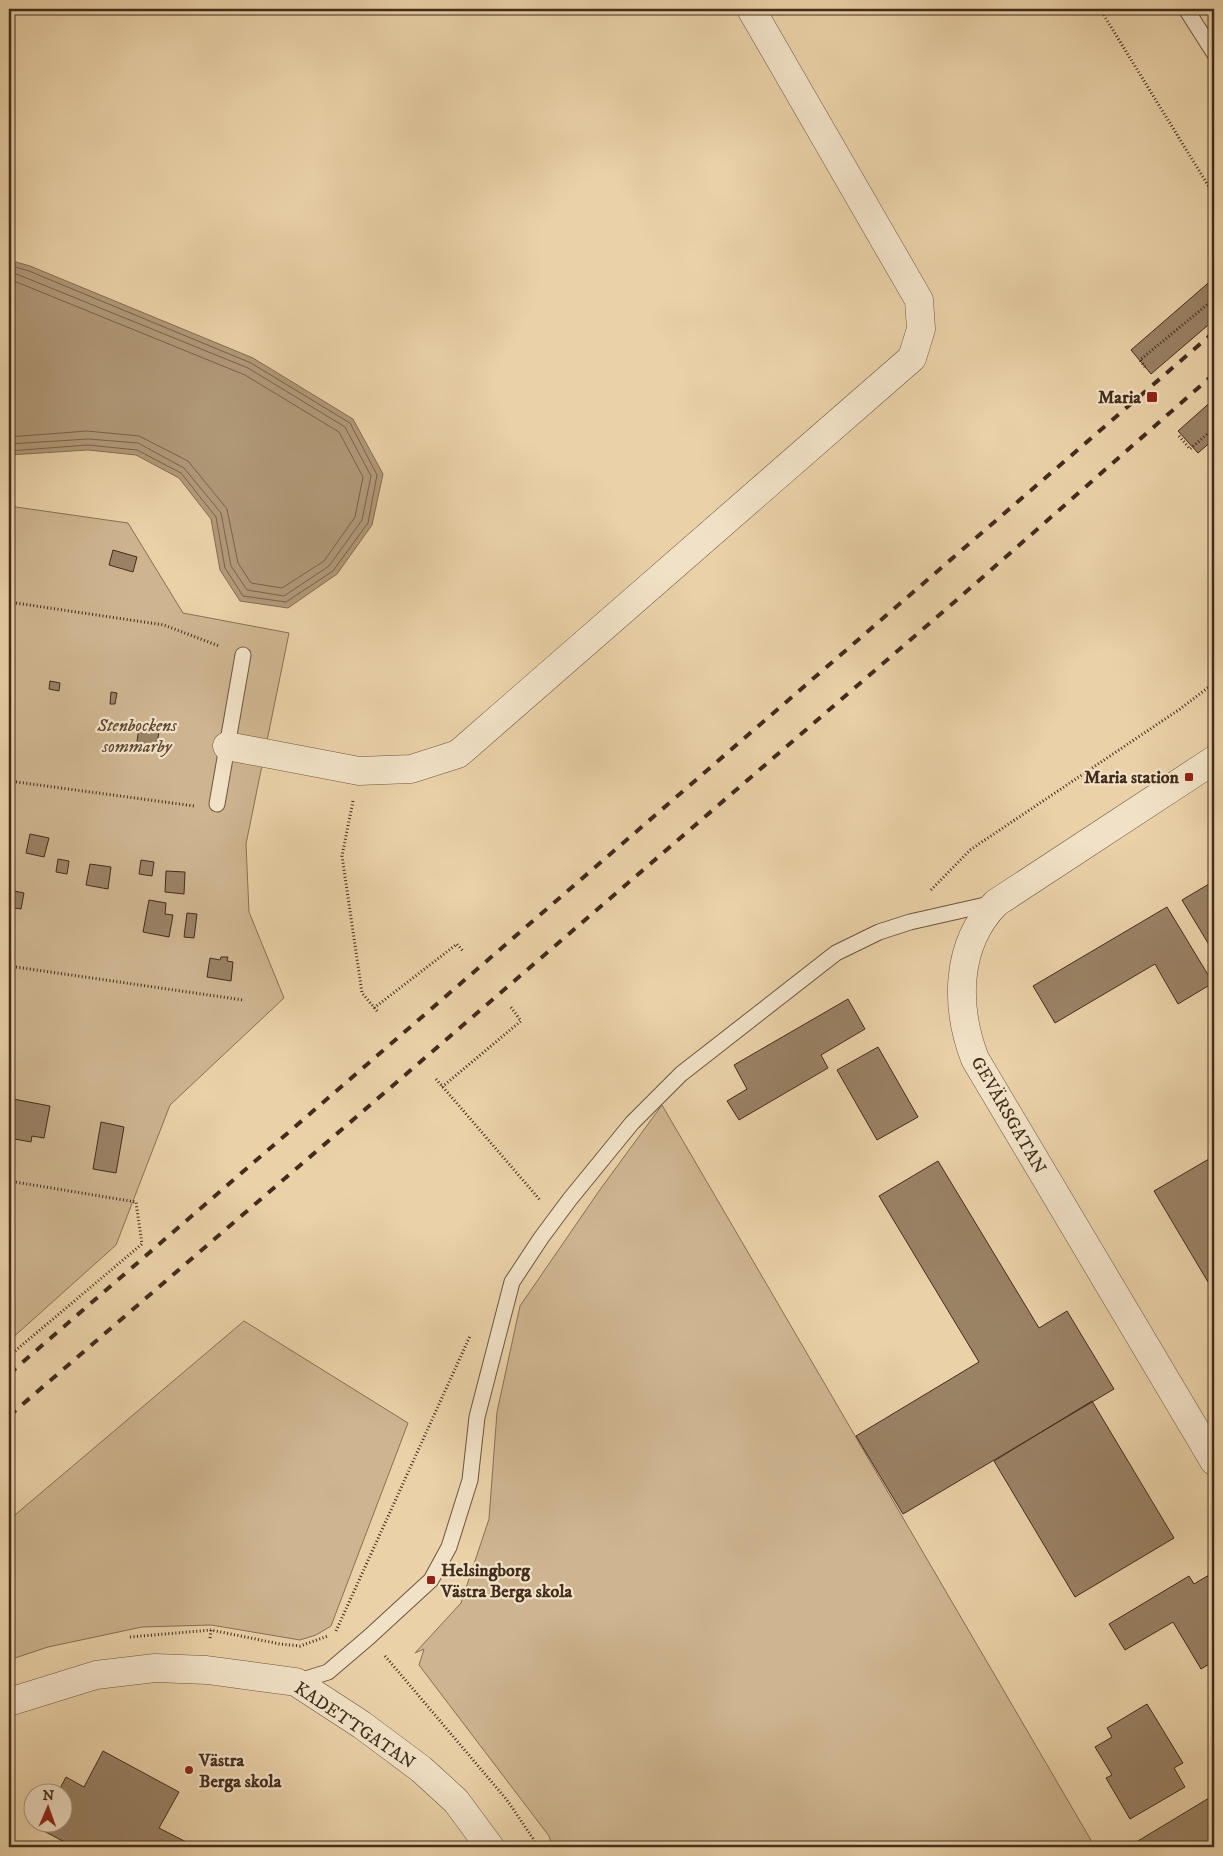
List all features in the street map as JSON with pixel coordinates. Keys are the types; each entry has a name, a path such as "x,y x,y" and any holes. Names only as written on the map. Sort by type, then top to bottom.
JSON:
{"street":[{"path":"227,746 359,771 411,769 458,754 912,358 921,329 919,300 751,9"},
{"name":"GEVÄRSGATAN","path":"1214,760 996,903 980,922 974,933 963,976 961,1004 963,1021 974,1059 1214,1461"},
{"name":"KADETTGATAN","path":"9,1702 96,1675 154,1668 207,1670 296,1682 362,1725 421,1769 456,1801 490,1847"}],"lane":[{"path":"1186,9 1214,53"},
{"path":"217,804 243,655"},
{"path":"296,1682 328,1672 431,1580 449,1547 470,1480 477,1417 512,1282 570,1199 632,1123 681,1074 836,953 879,932 910,922 996,903"}],"path":[{"path":"1100,9 1214,195"},
{"path":"1146,367 1140,360 1214,299"},
{"path":"1209,314 1214,309"},
{"path":"1179,436 1190,449 1214,428"},
{"path":"9,602 164,625 243,655"},
{"path":"910,922 920,901 970,850 1180,710 1214,683"},
{"path":"359,771 342,856 362,993 378,1012"},
{"path":"9,781 187,806 217,804"},
{"path":"374,1008 457,944 463,952"},
{"path":"9,966 243,1000"},
{"path":"442,1087 521,1021 510,1006"},
{"path":"436,1079 545,1206"},
{"path":"9,1181 136,1202 142,1244 9,1356"},
{"path":"207,1670 211,1630 280,1644 300,1646 318,1641 342,1628"},
{"path":"369,1637 507,1800 534,1840 536,1847"}],"green space":[{"name":"Stenbockens sommarby","path":"9,506 128,523 183,613 289,633 246,844 249,912 284,998 170,1105 116,1245 9,1341"},
{"path":"662,1105 1095,1847 553,1847 549,1836 419,1665 424,1649 415,1653 461,1603 489,1519 497,1412 520,1306 599,1191"},
{"path":"244,1321 408,1423 331,1626 316,1635 300,1640 211,1625 142,1627 48,1647 9,1660 9,1520"}],"water":[{"path":"9,260 30,266 253,358 353,419 383,474 372,525 337,574 288,608 240,601 220,570 211,519 179,478 136,455 88,450 9,455"}],"building":[{"path":"1214,278 1214,320 1151,374 1131,350"},
{"path":"1214,399 1214,439 1198,453 1178,431"},
{"path":"113,550 137,557 133,572 109,565"},
{"path":"50,681 60,683 59,691 49,689"},
{"path":"111,692 117,693 115,704 110,704"},
{"path":"139,727 159,731 156,752 136,749"},
{"path":"30,834 49,838 44,857 26,853"},
{"path":"58,859 69,861 67,874 56,872"},
{"path":"141,860 154,862 152,876 139,874"},
{"path":"90,864 111,867 108,889 86,885"},
{"path":"166,871 185,872 184,894 165,892"},
{"path":"1214,881 1214,953 1182,900"},
{"path":"9,890 24,893 21,909 9,907"},
{"path":"149,900 166,903 165,914 173,915 169,937 143,932"},
{"path":"1167,907 1213,983 1178,1004 1155,964 1055,1023 1033,986"},
{"path":"187,913 197,914 194,938 184,937"},
{"path":"221,957 228,957 227,961 233,962 231,981 207,977 210,958 220,960"},
{"path":"848,999 865,1029 821,1055 828,1068 739,1120 727,1101 747,1089 734,1065"},
{"path":"878,1047 918,1117 877,1140 837,1070"},
{"path":"13,1099 50,1106 44,1138 32,1136 31,1142 9,1138 9,1119"},
{"path":"101,1122 124,1127 116,1173 93,1169"},
{"path":"1214,1156 1214,1278 1208,1282 1154,1191"},
{"path":"938,1161 1039,1328 1067,1311 1114,1389 903,1514 856,1436 979,1362 879,1196"},
{"path":"1092,1401 1174,1538 1075,1597 994,1461"},
{"path":"1214,1572 1214,1661 1201,1669 1173,1622 1125,1650 1109,1624 1189,1576 1194,1584"},
{"path":"1147,1704 1183,1763 1174,1768 1185,1787 1130,1819 1106,1778 1112,1775 1095,1747 1112,1737 1107,1728"},
{"path":"103,1751 179,1792 159,1828 196,1847 74,1847 49,1834 72,1834 72,1784 62,1784 66,1777 84,1787"},
{"path":"1214,1795 1214,1847 1128,1847"}],"railway":[{"path":"9,1374 1214,332"},
{"path":"9,1416 959,598 1214,374"}],"place":[{"name":"Maria","path":"1152,397"},
{"name":"Maria station","path":"1189,777"},
{"name":"Helsingborg Västra Berga skola","path":"431,1580"},
{"name":"Västra Berga skola","path":"189,1770"}]}
